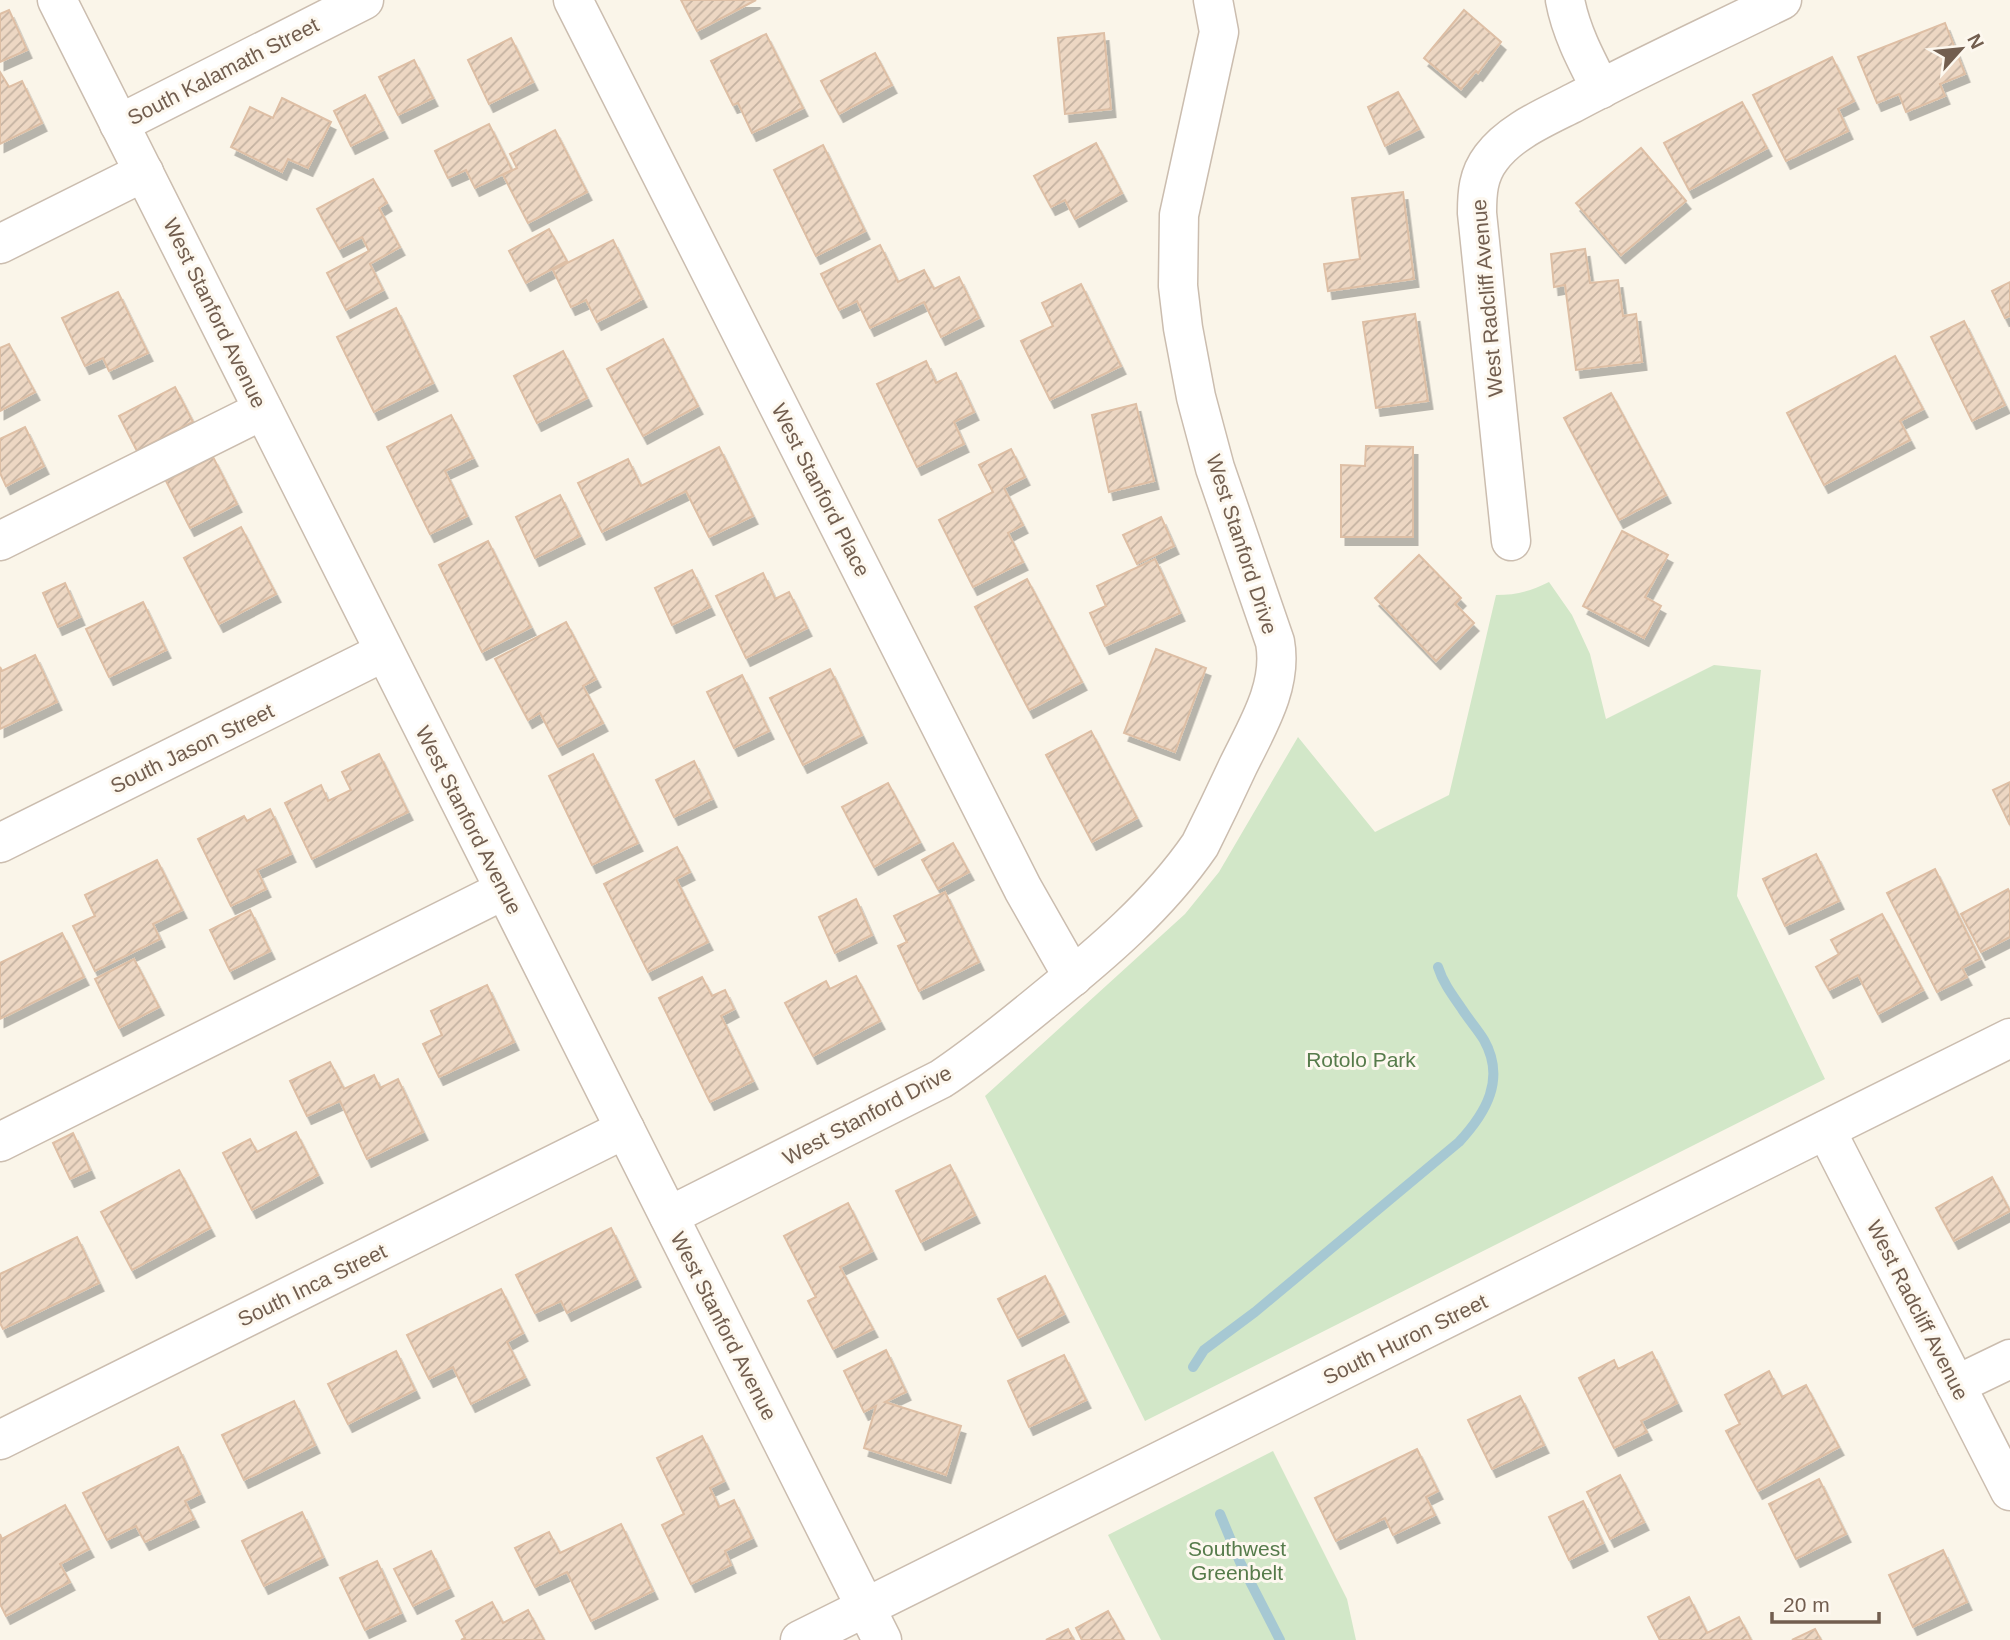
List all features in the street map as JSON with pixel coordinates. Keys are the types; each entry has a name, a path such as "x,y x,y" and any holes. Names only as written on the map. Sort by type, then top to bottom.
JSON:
{"street":[{"name":"West Stanford Avenue","path":"57,0 874,1624"},
{"name":"South Kalamath Street","path":"119,124 364,0"},
{"name":"West Stanford Place","path":"573,0 1023,889 1073,976"},
{"name":"West Stanford Drive","path":"669,1216 941,1079 982,1051 1073,976 1154,903 1200,845 1263,716 1275,678 1275,642 1215,468 1196,397 1178,286 1179,215 1219,32 1213,0"},
{"path":"1565,0 1577,42 1601,89 1782,0"},
{"name":"West Radcliff Avenue","path":"1510,541 1477,213 1477,189 1483,170 1505,142 1522,130 1601,89"},
{"path":"0,244 144,172"},
{"path":"0,541 263,410"},
{"name":"South Jason Street","path":"0,843 384,652"},
{"path":"0,1142 504,890"},
{"name":"South Huron Street","path":"800,1640 874,1624 1826,1130 2010,1038"},
{"name":"South Inca Street","path":"0,1440 625,1129"},
{"name":"West Radcliff Avenue","path":"1826,1130 2010,1491"},
{"path":"1956,1385 2010,1359"}],"green space":[{"name":"Rotolo Park","path":"1549,582 1572,615 1590,654 1606,719 1714,665 1761,670 1737,896 1825,1079 1145,1421 985,1096 1185,914 1219,872 1298,737 1375,832 1449,795 1496,595 1523,592"},
{"name":"Southwest Greenbelt","path":"1273,1451 1347,1599 1356,1640 1161,1640 1108,1535"}],"building":[{"path":"681,0 756,0 697,31"},
{"path":"9,10 27,50 0,62 0,14"},
{"path":"1464,10 1501,42 1478,73 1476,71 1461,89 1424,58"},
{"path":"1945,23 1965,74 1940,84 1945,96 1906,112 1899,94 1877,103 1858,57"},
{"path":"1104,33 1111,109 1065,114 1058,38"},
{"path":"766,34 803,108 752,133 738,103 733,105 711,61"},
{"path":"511,38 533,82 489,104 468,60"},
{"path":"875,53 892,85 839,114 821,81"},
{"path":"1832,57 1854,101 1838,109 1848,131 1786,161 1753,95"},
{"path":"414,60 433,98 398,115 379,77"},
{"path":"0,72 9,87 22,81 42,123 0,144"},
{"path":"1398,92 1419,129 1385,146 1368,107"},
{"path":"365,95 383,130 351,146 334,111"},
{"path":"282,98 331,122 308,168 288,159 282,172 231,147 250,107 273,118"},
{"path":"1742,102 1767,148 1689,190 1664,143"},
{"path":"489,124 512,170 475,188 466,170 448,178 435,151"},
{"path":"555,130 587,192 528,223 503,175 517,168 510,154"},
{"path":"1096,143 1122,193 1075,219 1065,200 1051,207 1034,176"},
{"path":"823,145 865,231 816,256 774,170"},
{"path":"1641,148 1686,201 1621,255 1576,203"},
{"path":"373,179 387,203 379,208 400,247 370,264 383,290 346,310 327,273 369,251 362,237 339,249 317,209"},
{"path":"1403,192 1414,279 1328,291 1324,264 1360,259 1352,198"},
{"path":"549,229 567,261 526,283 509,251"},
{"path":"613,240 642,299 597,322 586,300 571,307 553,270"},
{"path":"880,245 898,282 924,270 934,289 959,277 979,318 941,337 924,302 870,328 857,301 839,310 821,274"},
{"path":"1585,249 1590,283 1618,280 1623,316 1636,314 1642,362 1576,370 1565,285 1554,287 1551,254"},
{"path":"2010,282 2010,316 2005,318 1992,291"},
{"path":"1081,284 1121,366 1050,400 1021,341 1053,326 1042,303"},
{"path":"118,292 148,353 109,371 103,358 85,366 62,318"},
{"path":"396,308 433,383 374,412 337,337"},
{"path":"1415,314 1428,401 1376,408 1363,322"},
{"path":"1964,321 2005,405 1972,421 1931,337"},
{"path":"663,339 698,406 643,436 607,369"},
{"path":"9,344 35,392 0,411 0,348"},
{"path":"563,351 587,398 537,423 514,376"},
{"path":"1895,356 1923,409 1900,421 1910,440 1824,485 1787,413"},
{"path":"926,361 936,383 956,373 974,412 954,422 964,444 917,467 877,384"},
{"path":"175,387 193,422 137,451 119,416"},
{"path":"1611,393 1666,495 1619,520 1564,418"},
{"path":"1136,404 1154,481 1109,492 1092,415"},
{"path":"451,415 473,458 445,471 467,516 430,534 387,447"},
{"path":"25,427 44,466 6,486 0,473 0,439"},
{"path":"1366,446 1413,447 1413,537 1341,537 1341,465 1365,466"},
{"path":"719,447 753,516 709,537 686,491 602,532 578,483 628,459 641,486"},
{"path":"1011,449 1025,477 1004,488 1023,525 1008,533 1023,562 973,587 939,520 993,492 979,465"},
{"path":"213,457 237,504 190,528 166,481"},
{"path":"560,495 580,536 535,558 516,517"},
{"path":"1161,517 1174,546 1137,564 1123,535"},
{"path":"241,527 276,594 219,624 184,558"},
{"path":"1622,531 1668,555 1645,597 1661,606 1644,638 1583,606"},
{"path":"488,541 531,627 482,652 439,565"},
{"path":"1419,555 1461,598 1455,604 1474,623 1436,661 1375,598"},
{"path":"1155,559 1180,613 1105,646 1090,613 1106,606 1097,586"},
{"path":"692,570 710,607 672,625 655,588"},
{"path":"763,573 775,599 789,592 807,628 746,658 716,596"},
{"path":"1027,579 1082,682 1029,710 975,607"},
{"path":"65,583 80,617 58,627 43,593"},
{"path":"143,602 166,650 109,677 86,629"},
{"path":"566,622 596,679 583,686 603,723 558,747 540,713 528,720 495,659"},
{"path":"1156,649 1206,668 1175,752 1124,733"},
{"path":"35,655 57,702 0,729 0,667 2,671"},
{"path":"830,669 862,735 803,765 770,698"},
{"path":"742,675 769,731 734,748 707,692"},
{"path":"1091,731 1137,818 1092,842 1046,755"},
{"path":"379,754 408,812 312,859 285,803 321,785 328,801 351,790 342,772"},
{"path":"593,754 638,843 592,865 549,776"},
{"path":"694,761 712,799 674,817 656,780"},
{"path":"2010,782 2010,825 1993,790"},
{"path":"888,783 920,842 874,867 842,807"},
{"path":"270,809 291,854 257,870 266,889 231,906 198,839 244,816 247,821"},
{"path":"953,843 969,872 938,889 922,860"},
{"path":"677,847 690,872 676,879 708,942 648,972 604,884"},
{"path":"1816,854 1839,901 1785,926 1763,879"},
{"path":"157,860 182,910 153,924 160,939 95,971 73,926 95,916 85,895"},
{"path":"1935,869 1980,959 1962,968 1967,977 1937,992 1887,893"},
{"path":"2008,889 2010,937 1981,952 1961,914"},
{"path":"945,892 979,962 919,991 898,946 907,942 894,916"},
{"path":"856,899 872,935 835,953 819,917"},
{"path":"250,910 270,951 230,971 210,930"},
{"path":"1882,914 1923,990 1878,1014 1858,975 1829,990 1816,967 1839,954 1831,940"},
{"path":"62,933 84,977 0,1019 0,963"},
{"path":"134,959 159,1007 119,1028 95,979"},
{"path":"856,976 880,1021 813,1056 785,1003 826,981 830,989"},
{"path":"702,977 712,996 725,990 734,1009 721,1016 753,1081 710,1102 659,998"},
{"path":"487,985 514,1042 439,1077 423,1044 442,1035 431,1011"},
{"path":"330,1062 344,1089 374,1075 380,1088 398,1079 423,1132 367,1159 340,1101 307,1116 290,1081"},
{"path":"296,1132 318,1175 252,1210 223,1153 250,1139 257,1152"},
{"path":"73,1133 90,1170 70,1179 53,1143"},
{"path":"950,1165 975,1215 921,1242 896,1191"},
{"path":"179,1170 210,1228 132,1270 101,1212"},
{"path":"1992,1177 2010,1211 1954,1241 1936,1208"},
{"path":"848,1203 872,1251 840,1267 873,1329 833,1349 808,1301 816,1297 784,1236"},
{"path":"611,1228 636,1279 567,1313 561,1301 535,1313 516,1275"},
{"path":"77,1237 99,1283 3,1329 0,1323 0,1274"},
{"path":"1045,1276 1064,1314 1018,1338 998,1299"},
{"path":"501,1289 523,1333 507,1342 525,1377 471,1404 453,1367 429,1379 407,1335"},
{"path":"886,1350 906,1392 885,1402 961,1426 946,1475 864,1448 876,1406 864,1412 844,1371"},
{"path":"396,1351 415,1390 348,1424 328,1384"},
{"path":"1652,1352 1677,1403 1641,1421 1647,1432 1614,1448 1579,1378 1614,1360 1618,1369"},
{"path":"1064,1355 1086,1400 1029,1427 1008,1381"},
{"path":"1769,1371 1782,1397 1806,1385 1839,1447 1758,1491 1726,1431 1740,1424 1725,1395"},
{"path":"1520,1396 1544,1445 1492,1469 1468,1420"},
{"path":"294,1401 315,1445 244,1480 222,1435"},
{"path":"702,1436 724,1481 710,1488 719,1507 734,1500 752,1538 725,1551 731,1565 691,1584 662,1525 684,1514 657,1458"},
{"path":"178,1447 200,1494 185,1501 194,1519 145,1542 136,1526 107,1540 83,1493"},
{"path":"1417,1449 1438,1491 1426,1497 1435,1515 1393,1535 1385,1518 1336,1541 1315,1498"},
{"path":"1620,1475 1644,1522 1610,1539 1587,1492"},
{"path":"1819,1479 1846,1534 1796,1559 1769,1504"},
{"path":"1583,1501 1603,1543 1569,1560 1549,1517"},
{"path":"65,1505 89,1549 60,1564 70,1582 6,1616 0,1604 0,1534 2,1539"},
{"path":"302,1512 323,1557 264,1586 242,1541"},
{"path":"621,1524 653,1591 591,1621 567,1572 535,1587 515,1548 549,1532 560,1553"},
{"path":"1943,1550 1967,1602 1913,1627 1889,1575"},
{"path":"431,1551 449,1588 413,1606 394,1569"},
{"path":"377,1561 401,1613 365,1630 340,1578"},
{"path":"1689,1597 1707,1633 1739,1617 1751,1640 1660,1640 1648,1617"},
{"path":"492,1602 503,1623 528,1610 544,1640 461,1640 465,1638 456,1621"},
{"path":"1108,1611 1124,1640 1082,1640 1076,1628"},
{"path":"1068,1629 1074,1640 1046,1640"},
{"path":"1815,1629 1821,1640 1792,1640"}],"waterway":[{"path":"1193,1367 1204,1350 1255,1312 1459,1142 1485,1107 1493,1082 1490,1054 1482,1036 1448,989 1438,967"},
{"path":"1220,1514 1240,1562 1280,1640"}]}
